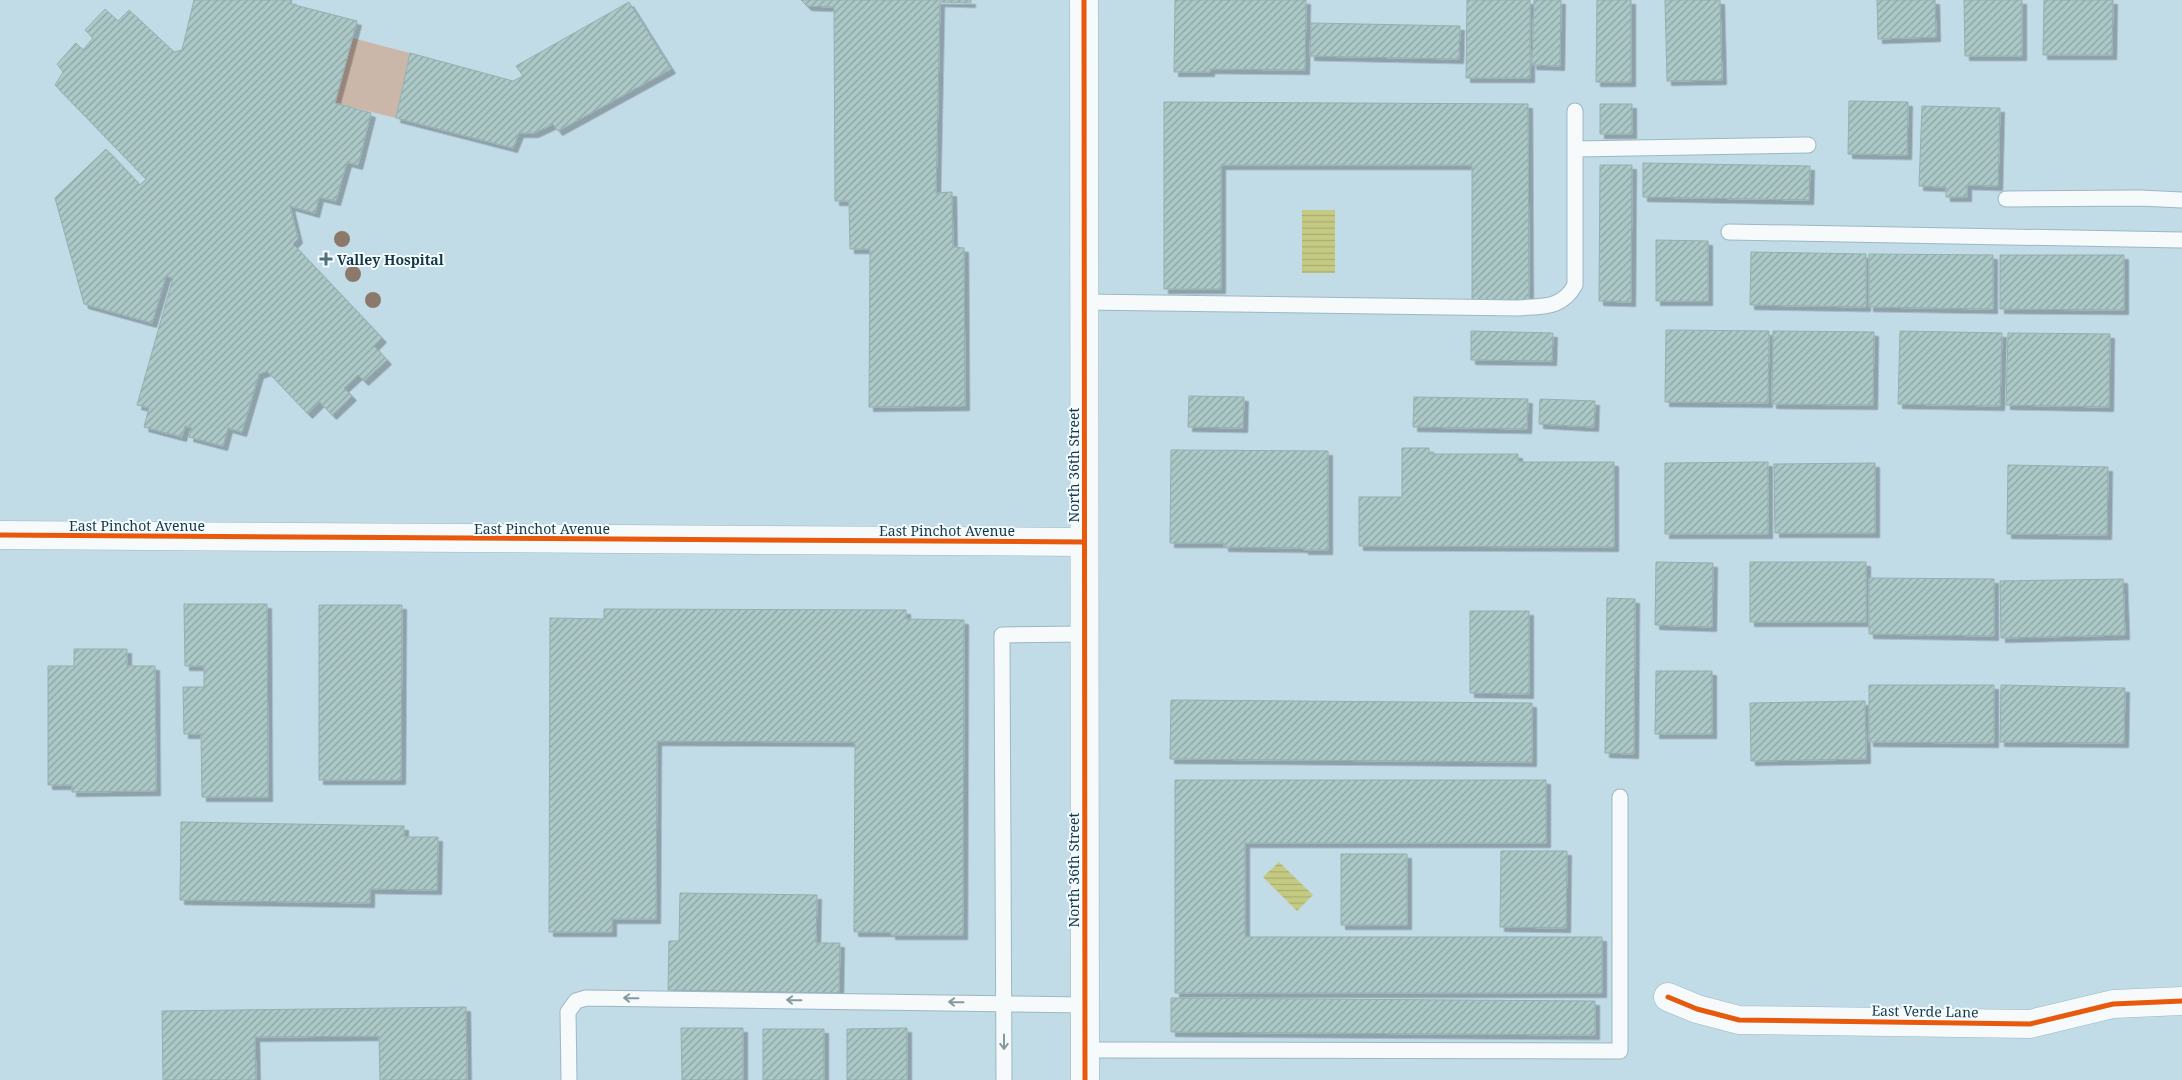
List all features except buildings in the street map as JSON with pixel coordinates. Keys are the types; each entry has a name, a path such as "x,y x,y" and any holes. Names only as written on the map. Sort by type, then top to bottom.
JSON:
{"street":[{"name":"North 36th Street","path":"1084,0 1085,1080"},
{"name":"East Pinchot Avenue","path":"0,535 1084,542"},
{"name":"East Verde Lane","path":"1668,997 1697,1009 1739,1020 2030,1024 2113,1004 2182,1001"}],"lane":[{"path":"1084,302 1518,308 1550,306 1568,298 1575,285 1575,111"},
{"path":"1575,150 1808,145"},
{"path":"2006,199 2182,200"},
{"path":"1729,232 2182,240"},
{"path":"1004,1080 1002,635 1084,634"},
{"path":"1085,1050 1620,1051 1620,797"},
{"path":"569,1080 568,1012 576,1001 586,998 1084,1005"}],"shaded area":[{"path":"352,38 410,53 396,118 335,103"},
{"path":"1302,210 1335,210 1335,273 1302,273"},
{"path":"1279,862 1313,895 1297,911 1263,877"}],"cycle path":[{"path":"1084,0 1085,1080"},
{"path":"0,535 1084,542"},
{"path":"1668,997 1697,1009 1739,1020 2030,1024 2113,1004 2182,1001"}],"place":[{"name":"Valley Hospital","path":"326,259"}]}
